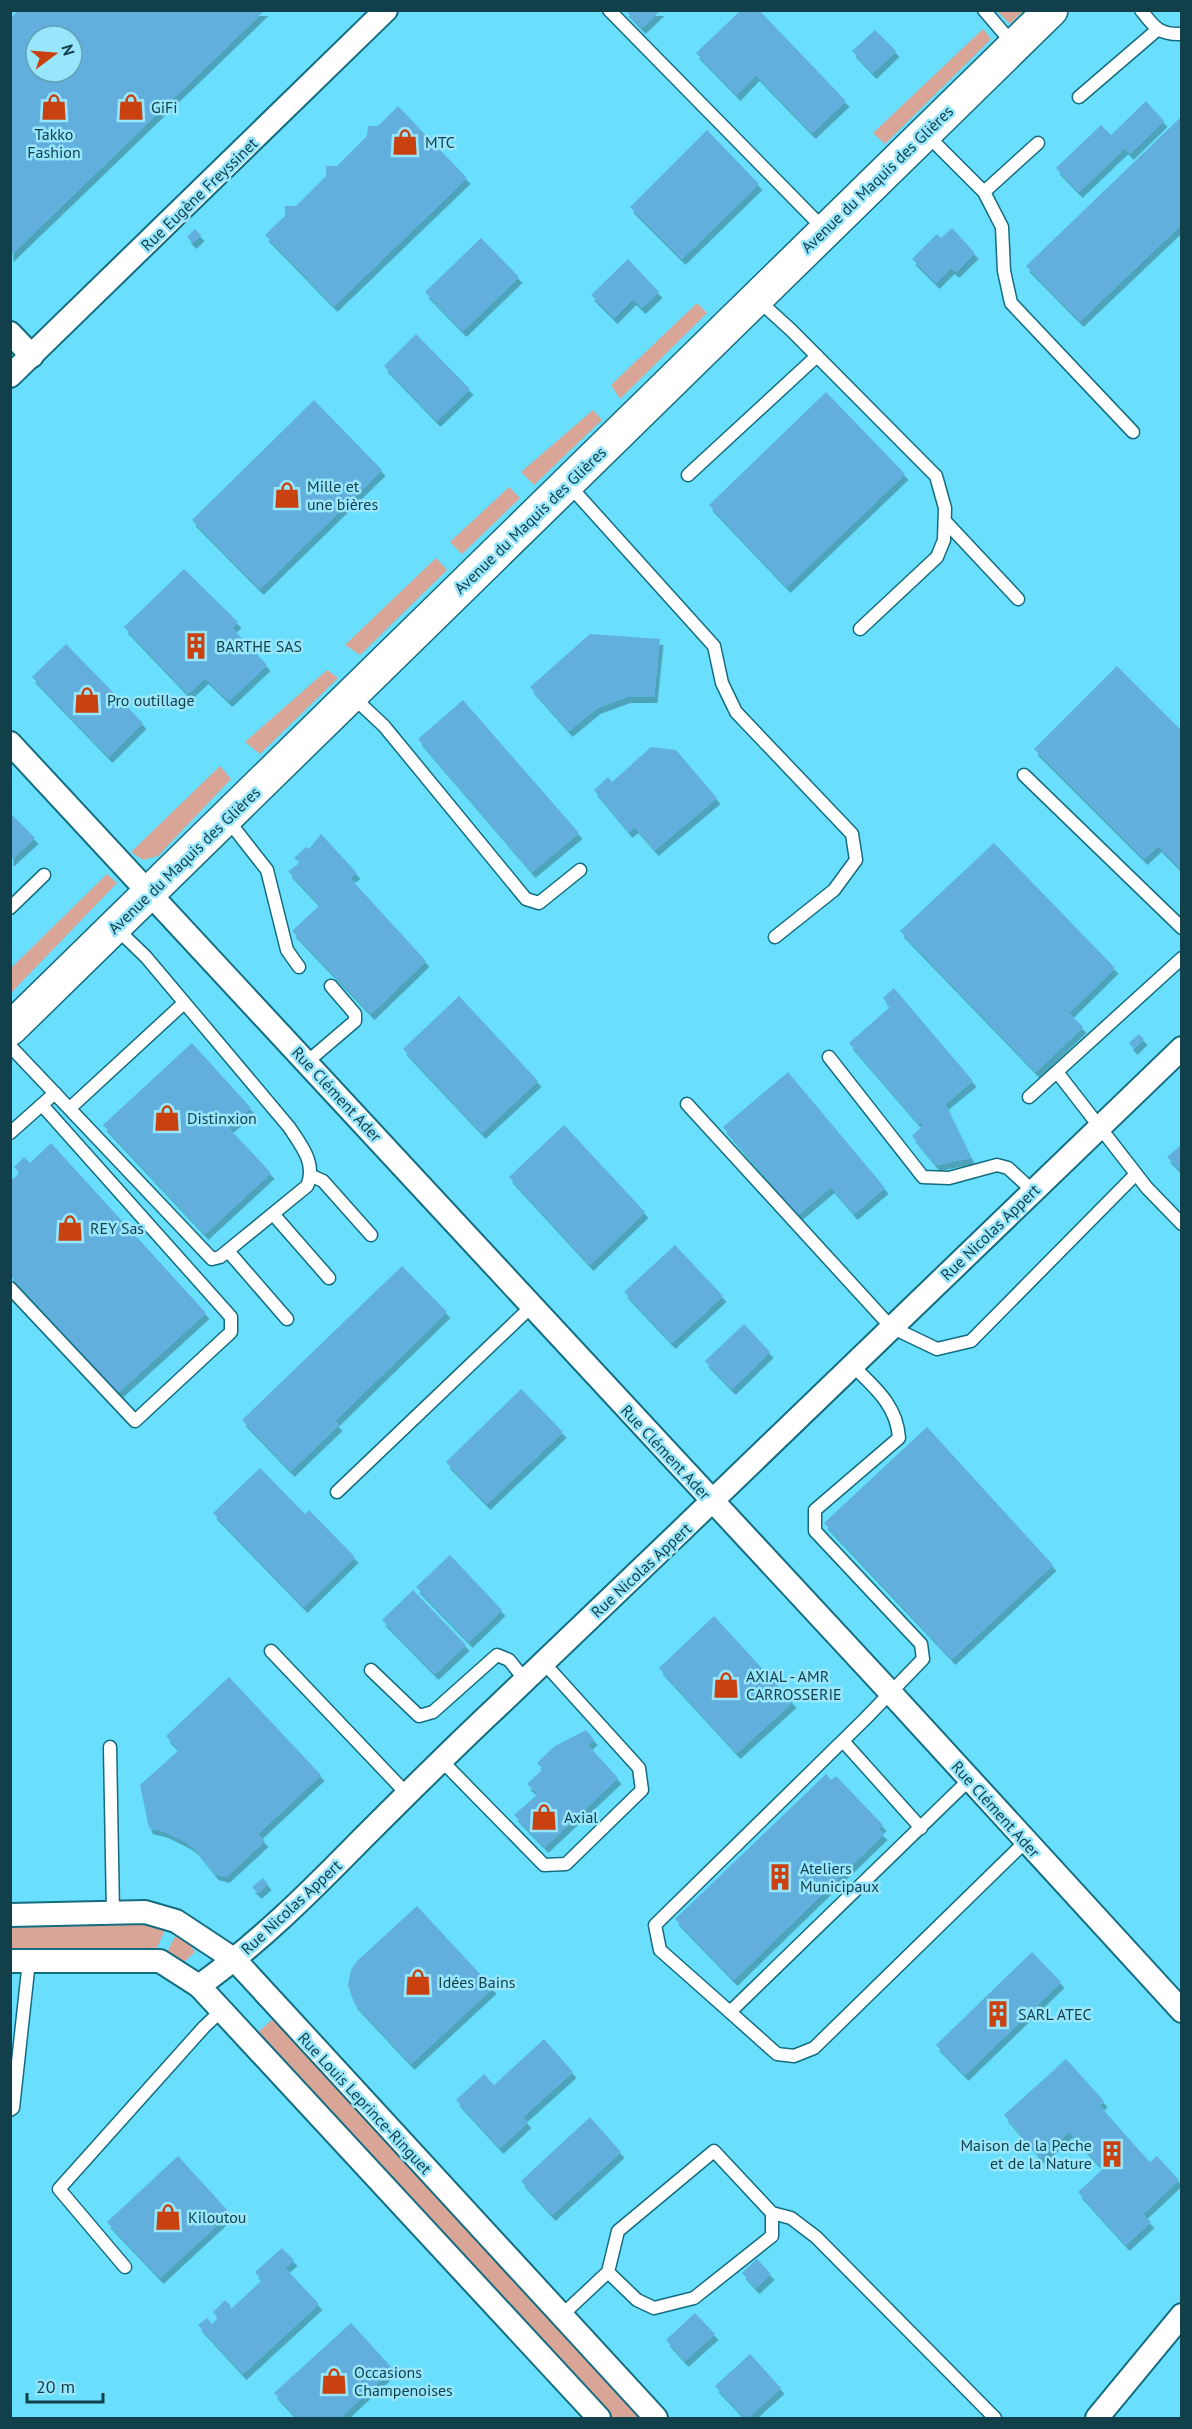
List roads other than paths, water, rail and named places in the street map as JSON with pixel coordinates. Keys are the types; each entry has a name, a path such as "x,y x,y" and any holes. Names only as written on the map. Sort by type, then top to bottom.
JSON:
{"main road":[{"name":"Avenue du Maquis des Glières","path":"10,1029 1051,10"}],"street":[{"name":"Rue Eugène Freyssinet","path":"10,376 386,10"},
{"path":"10,333 32,356"},
{"path":"10,743 150,893"},
{"name":"Rue Clément Ader","path":"150,893 890,1692 1182,2011"},
{"name":"Rue Nicolas Appert","path":"199,1986 235,1960 296,1905 441,1760 713,1502 891,1327 1182,1048"},
{"name":"Rue Louis Leprince-Ringuet","path":"10,1915 145,1912 176,1921 235,1960 656,2418"},
{"path":"20,1961 160,1961 199,1986 600,2418"},
{"path":"1097,2418 1182,2315"}],"lane":[{"path":"609,10 825,230"},
{"path":"984,10 1015,45"},
{"path":"1141,10 1156,30 1182,34"},
{"path":"1079,97 1156,30"},
{"path":"925,133 984,192 1002,227 1004,271 1011,303 1133,432"},
{"path":"984,192 1038,143"},
{"path":"756,298 936,476 945,508 944,540 937,557 860,629"},
{"path":"688,475 817,356"},
{"path":"567,483 714,646 722,683 736,712 852,834 856,860 834,890 776,937"},
{"path":"945,521 1018,599"},
{"path":"351,695 384,726 526,899 539,903 580,870"},
{"path":"1024,775 1182,928"},
{"path":"226,819 253,849 267,870 287,950 299,967"},
{"path":"10,908 44,875"},
{"path":"10,1046 212,1258 220,1257 228,1251 307,1186 312,1176 307,1155 289,1127 146,957 115,927"},
{"path":"1029,1097 1182,958"},
{"path":"307,1062 355,1021 355,1014 331,986"},
{"path":"70,1108 184,1003"},
{"path":"829,1057 923,1177 949,1178 997,1165 1008,1168 1032,1191"},
{"path":"1057,1072 1136,1174 1182,1224"},
{"path":"10,1133 55,1093"},
{"path":"687,1104 891,1327 937,1348 971,1341 1136,1174"},
{"path":"10,1288 135,1421 231,1332 231,1317 42,1105"},
{"path":"312,1176 323,1181 371,1235"},
{"path":"273,1214 329,1278"},
{"path":"228,1251 287,1318"},
{"path":"336,1491 532,1306"},
{"path":"852,1365 883,1396 898,1421 899,1438 814,1510 815,1531 921,1644 923,1659 656,1925 660,1950 777,2054 794,2056 814,2048 1026,1842"},
{"path":"271,1651 407,1794"},
{"path":"371,1670 419,1716 433,1712 497,1655 509,1660 525,1680"},
{"path":"441,1760 544,1865 567,1864 642,1790 639,1768 544,1663"},
{"path":"843,1741 921,1828"},
{"path":"110,1747 113,1913"},
{"path":"730,2012 970,1779"},
{"path":"10,2110 14,2096 20,1961"},
{"path":"125,2267 60,2189 204,2027 222,2010"},
{"path":"561,2316 608,2272 618,2231 714,2151 772,2213 791,2218 816,2237 995,2418"},
{"path":"608,2272 637,2300 654,2308 694,2298 772,2236 772,2213"}],"place":[{"name":"Takko Fashion","path":"54,107"},
{"name":"GiFi","path":"131,107"},
{"name":"MTC","path":"405,142"},
{"name":"Mille et une bières","path":"287,495"},
{"name":"BARTHE SAS","path":"196,646"},
{"name":"Pro outillage","path":"87,700"},
{"name":"Distinxion","path":"167,1118"},
{"name":"REY Sas","path":"70,1228"},
{"name":"AXIAL - AMR CARROSSERIE","path":"726,1685"},
{"name":"Axial","path":"544,1817"},
{"name":"Ateliers Municipaux","path":"780,1877"},
{"name":"Idées Bains","path":"418,1982"},
{"name":"SARL ATEC","path":"998,2014"},
{"name":"Maison de la Peche et de la Nature","path":"1112,2154"},
{"name":"Kiloutou","path":"168,2217"},
{"name":"Occasions Champenoises","path":"334,2381"}]}
